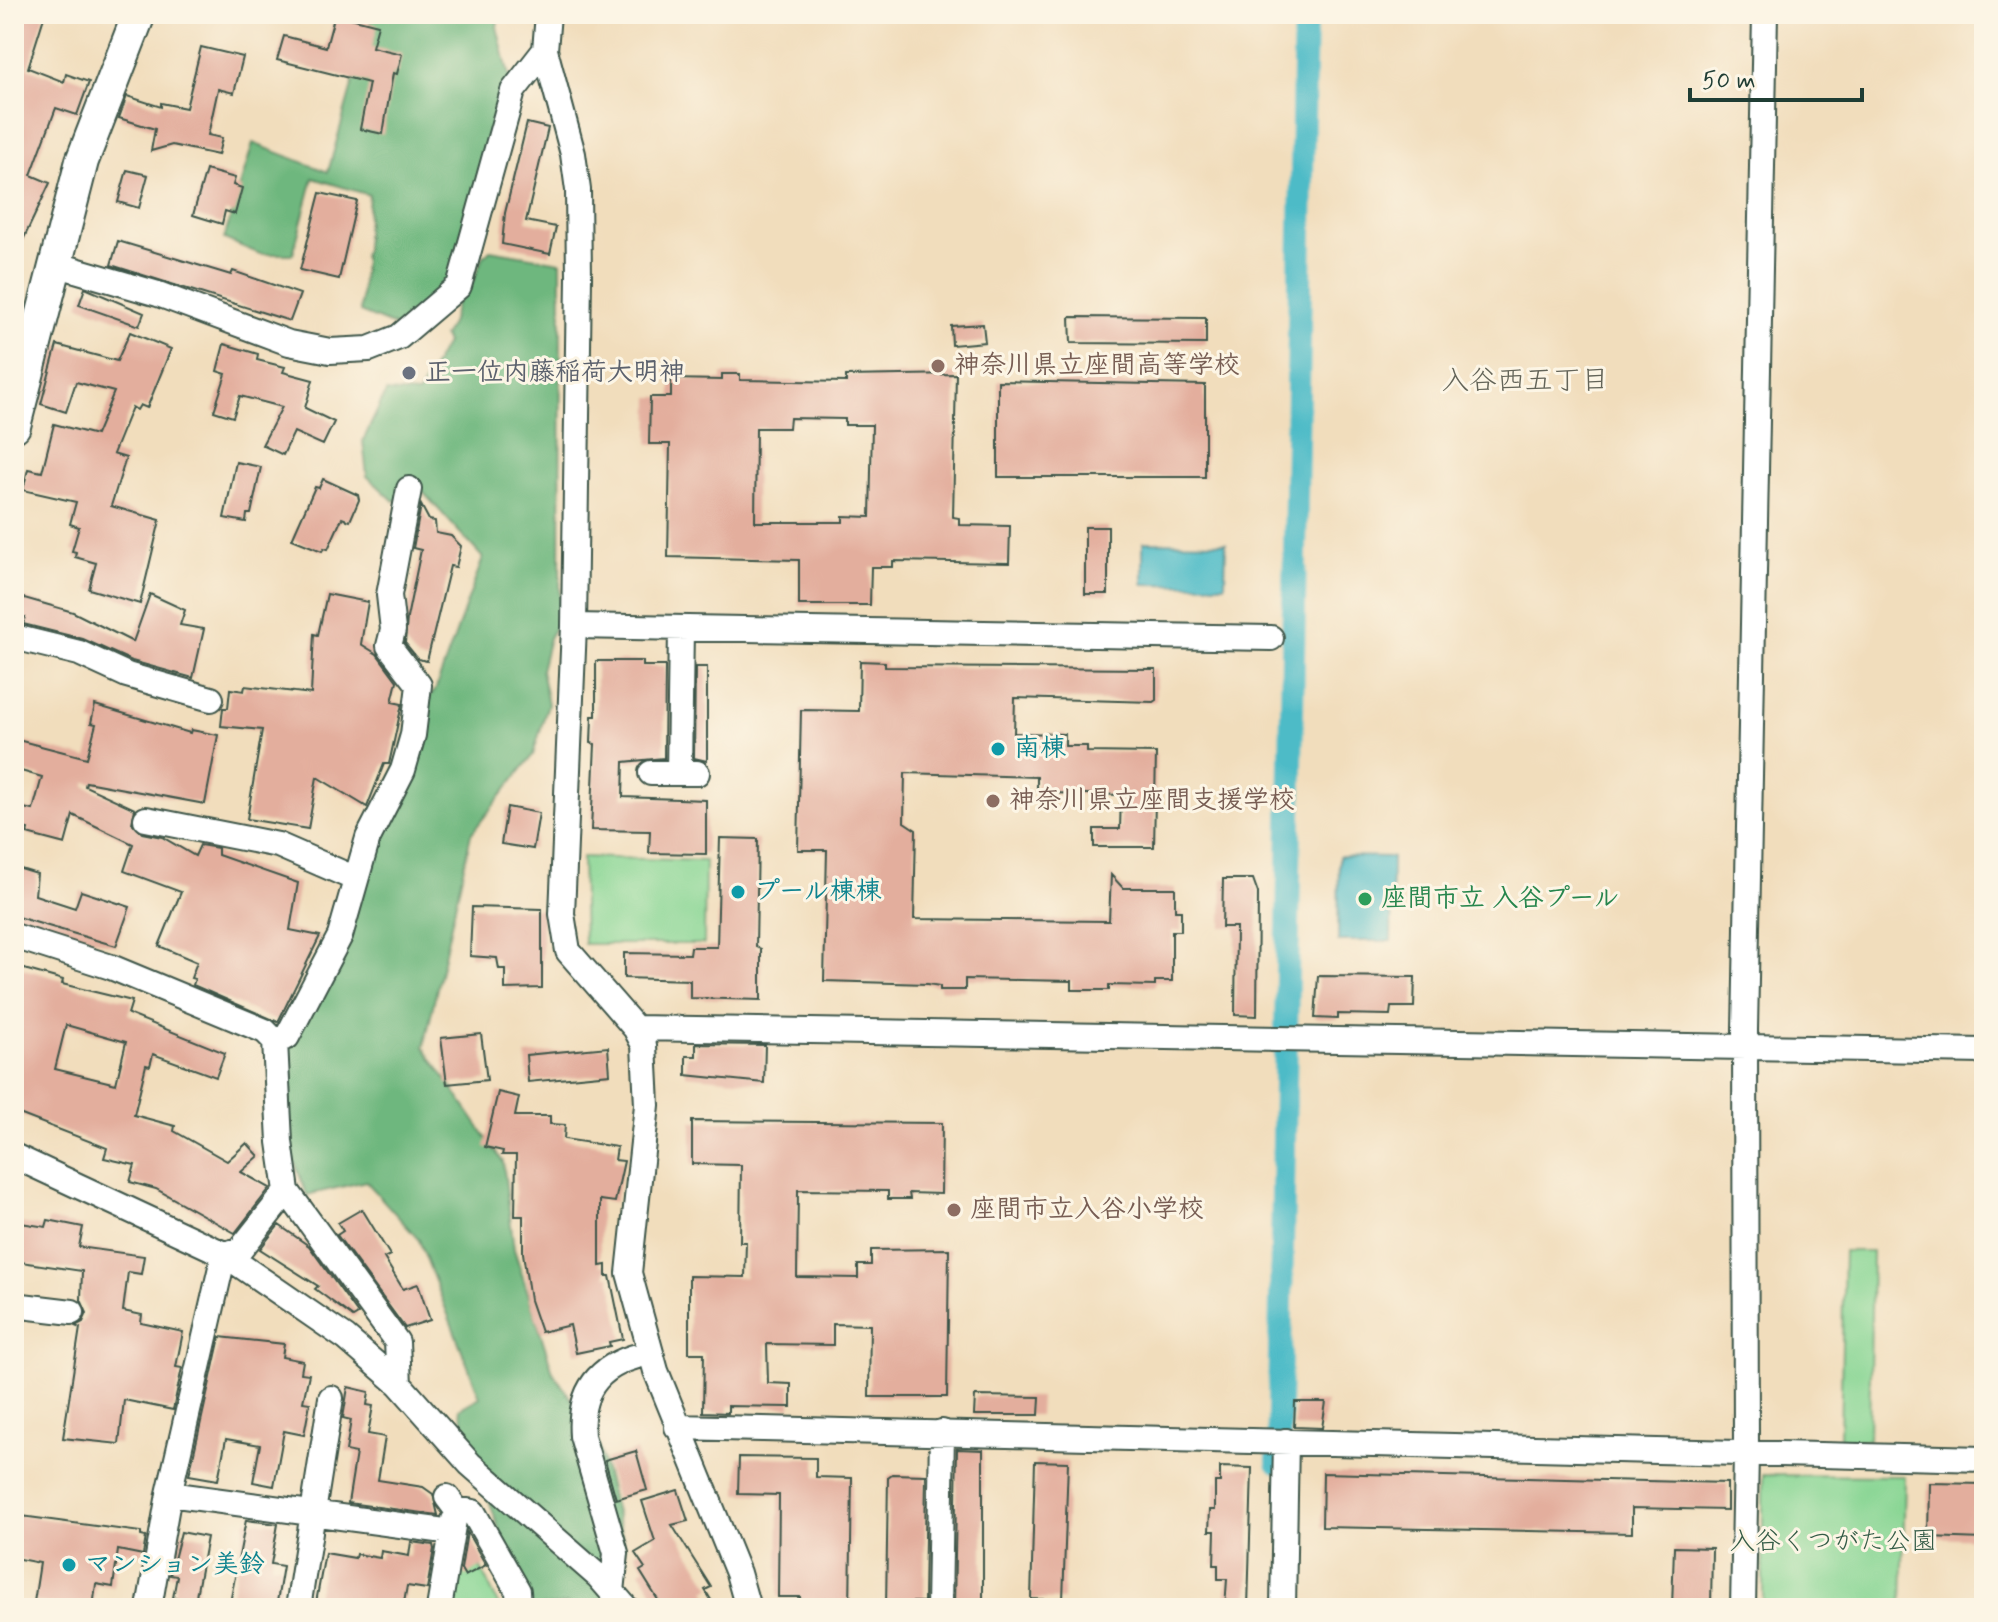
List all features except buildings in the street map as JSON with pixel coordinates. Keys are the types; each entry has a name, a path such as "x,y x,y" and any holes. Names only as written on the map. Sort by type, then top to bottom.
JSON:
{"main road":[{"path":"14,426 82,161 139,14"}],"street":[{"path":"548,14 545,50 573,154 578,190 574,626 562,914 568,951 635,1028 644,1045 648,1085 628,1260 650,1353 677,1427 738,1573 748,1608"},
{"path":"1743,1608 1746,1454 1745,1047 1765,14"},
{"path":"55,264 158,294 289,343 330,351 369,349 399,337 459,286 513,91 523,73 545,50"},
{"path":"275,1041 287,1037 340,936 368,838 403,770 418,709 419,685 389,646 393,630 389,595 409,489"},
{"path":"574,626 1271,638"},
{"path":"651,773 688,773 681,628"},
{"path":"14,637 79,653 127,675 211,699"},
{"path":"146,819 278,845 356,879"},
{"path":"14,936 111,967 265,1031 275,1041 280,1142 287,1191 397,1342 399,1384"},
{"path":"635,1028 1984,1051"},
{"path":"14,1156 130,1207 224,1254 275,1285 346,1338 399,1384 470,1464 619,1600"},
{"path":"224,1254 240,1250 287,1191"},
{"path":"149,1608 169,1494 224,1254"},
{"path":"14,1305 72,1312"},
{"path":"619,1600 616,1553 582,1436 581,1417 591,1386 606,1369 616,1362 650,1353"},
{"path":"298,1608 331,1398"},
{"path":"677,1427 1984,1459"},
{"path":"939,1608 942,1432"},
{"path":"1277,1440 1283,1608"},
{"path":"169,1494 314,1515 473,1512 518,1591 519,1608"},
{"path":"439,1608 452,1513"}],"green space":[{"path":"372,14 499,14 497,27 510,80 464,276 397,327 360,312 369,195 313,178 293,254 260,254 224,239 253,143 328,172"},
{"path":"490,250 561,262 560,619 549,638 541,670 548,704 533,755 471,834 424,1047 503,1162 514,1249 553,1372 596,1435 625,1548 608,1608 572,1608 568,1604 529,1608 459,1409 480,1397 419,1240 366,1181 307,1195 281,1126 283,1040 336,939 415,710 435,691 483,558 421,490 394,501 367,476 363,441 386,392 418,394 446,343 443,336 451,324 456,304 471,286 483,257"},
{"path":"582,857 705,861 704,944 584,944"},
{"path":"1844,1251 1872,1251 1869,1440 1840,1439"},
{"name":"入谷くつがた公園","path":"1763,1475 1905,1476 1902,1608 1763,1608"},
{"path":"472,1550 500,1608 448,1608 456,1558"}],"water":[{"path":"1143,542 1226,543 1225,585 1143,584"},
{"name":"座間市立 入谷プール","path":"1339,856 1392,857 1391,941 1338,941"}],"waterway":[{"path":"1278,1462 1305,14"}],"place":[{"name":"神奈川県立座間高等学校","path":"938,366"},
{"name":"正一位内藤稲荷大明神","path":"409,373"},
{"name":"南棟","path":"998,749"},
{"name":"神奈川県立座間支援学校","path":"993,801"},
{"name":"プール棟棟","path":"738,892"},
{"name":"座間市立 入谷プール","path":"1365,899"},
{"name":"座間市立入谷小学校","path":"954,1210"},
{"name":"マンション美鈴","path":"69,1565"}],"district":[{"name":"入谷西五丁目","path":"1525,381"}]}
